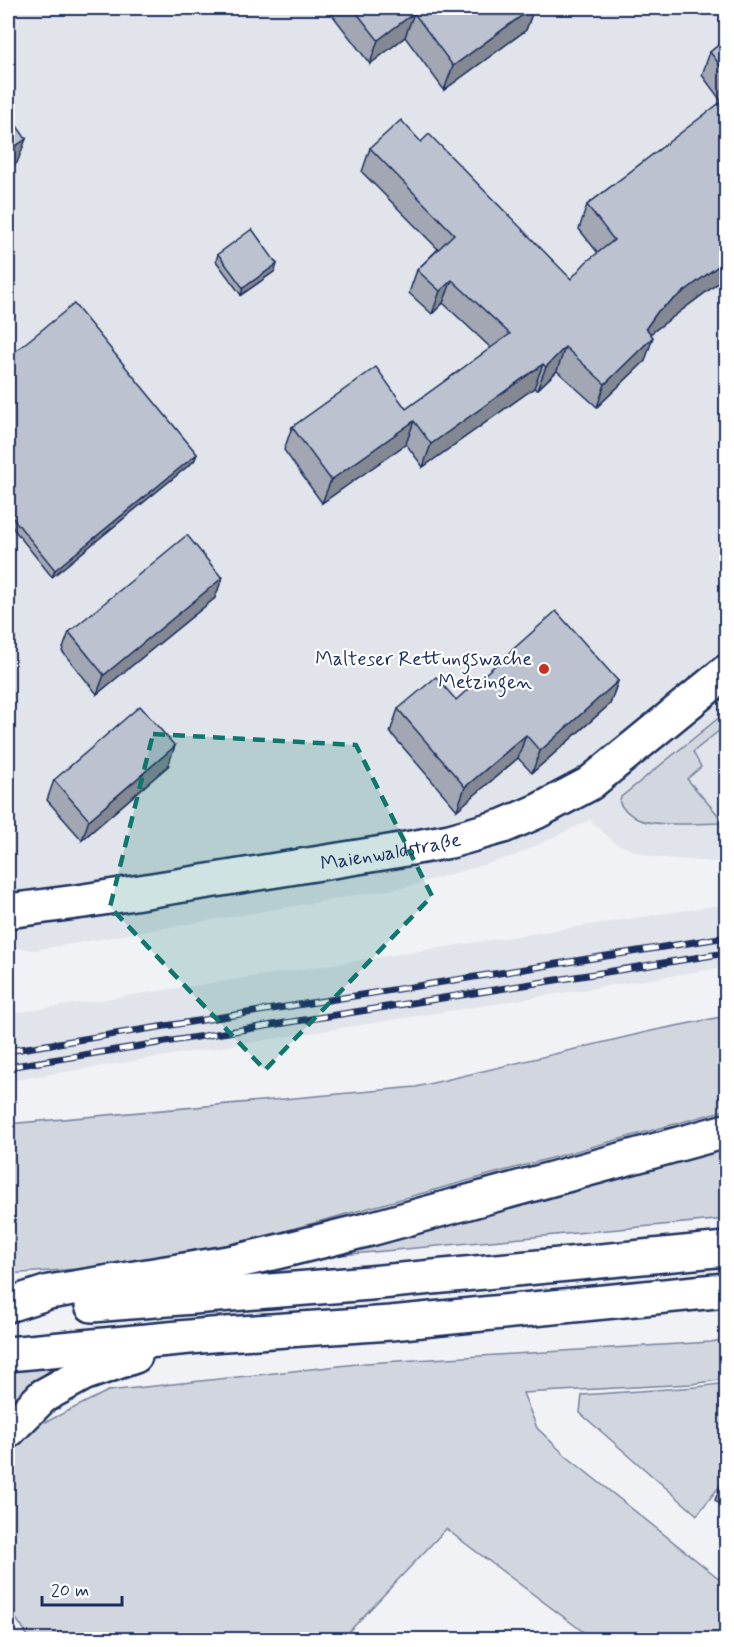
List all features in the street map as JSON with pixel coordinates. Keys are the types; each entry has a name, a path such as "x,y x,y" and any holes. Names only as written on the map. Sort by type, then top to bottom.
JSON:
{"main road":[{"name":"Maienwaldstraße","path":"8,911 84,902 450,841 503,826 538,811 589,784 726,672"},
{"path":"8,1305 49,1292 234,1262 285,1250 381,1226 726,1131"},
{"path":"8,1312 370,1283 726,1249"},
{"path":"8,1354 211,1335 391,1323 726,1290"},
{"path":"8,1431 43,1396 82,1374 211,1335"}],"highlighted area":[{"path":"153,734 356,745 432,896 265,1070 110,907"}],"shaded area":[{"path":"8,8 726,8 726,861 711,862 652,857 616,844 590,820 514,856 406,887 35,950 8,947"},
{"path":"726,712 726,725 693,752 701,767 687,779 725,823 648,822 636,818 624,809 620,803 621,797"},
{"path":"726,904 726,967 8,1081 8,1014"},
{"path":"726,1016 726,1110 281,1232 193,1253 105,1267 8,1274 8,1124 416,1087 651,1031"},
{"path":"726,1137 726,1219 299,1259"},
{"path":"726,1339 726,1379 691,1384 523,1393 537,1428 566,1456 726,1584 726,1639 593,1639 446,1529 342,1639 30,1639 8,1607 8,1454 15,1439 41,1410 46,1422 108,1391 366,1363 711,1342"},
{"path":"53,1367 8,1407 8,1370"},
{"path":"726,1383 726,1478 697,1515 580,1413 582,1395"}],"building":[{"path":"353,8 532,8 453,66 414,13 378,40"},
{"path":"726,39 726,73 710,52"},
{"path":"726,98 726,260 658,311 646,328 653,337 605,384 565,347 546,367 543,364 431,444 414,421 331,480 292,427 376,367 406,409 510,334 452,280 440,291 417,270 454,234 370,148 401,120 421,142 429,134 571,279 586,262 614,240 587,205"},
{"path":"8,113 26,139 8,151"},
{"path":"252,229 277,264 243,288 218,254"},
{"path":"74,304 197,454 55,570 8,512 8,357"},
{"path":"187,535 222,578 104,675 69,632"},
{"path":"556,611 618,681 540,751 526,735 465,787 398,709 436,677 456,700"},
{"path":"140,706 175,746 89,820 54,780"},
{"path":"726,1478 726,1492 720,1487"}],"railway":[{"path":"8,1051 726,937"},
{"path":"8,1067 726,953"}],"place":[{"name":"Malteser Rettungswache Metzingen","path":"544,669"}]}
